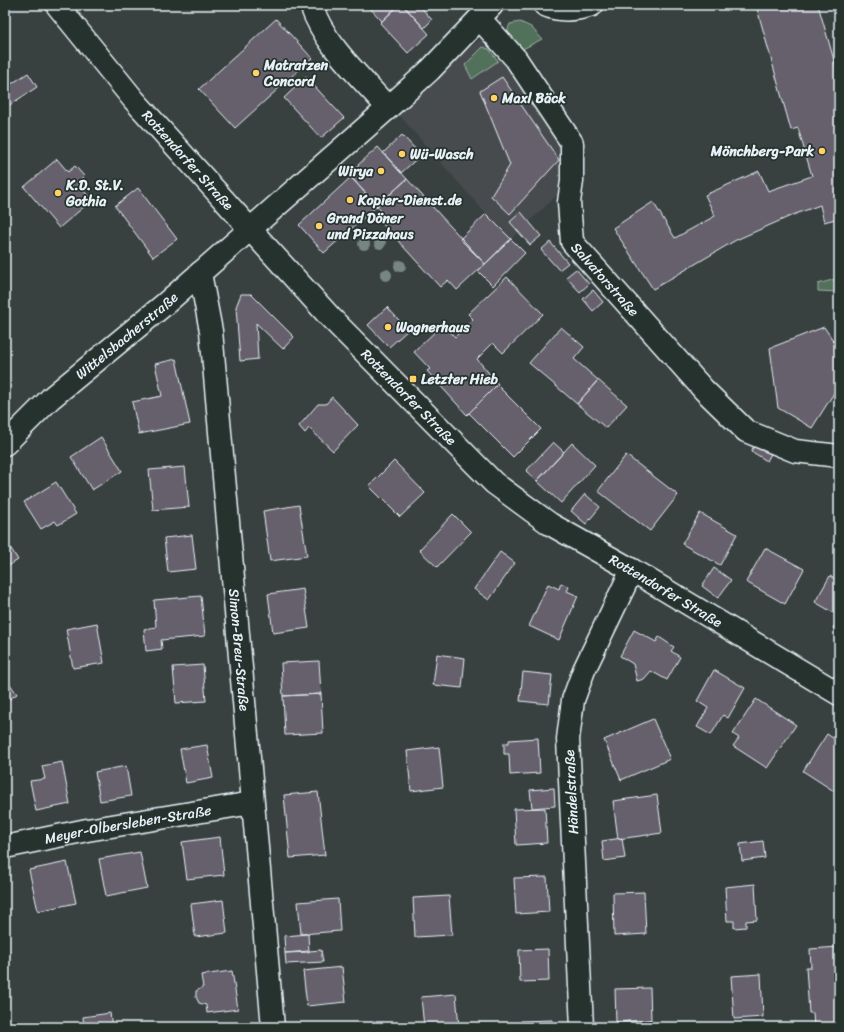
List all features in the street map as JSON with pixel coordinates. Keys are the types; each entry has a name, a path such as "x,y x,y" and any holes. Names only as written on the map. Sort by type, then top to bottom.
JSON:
{"street":[{"name":"Rottendorfer Straße","path":"58,5 134,100 330,317 494,483 550,524 632,570 839,694"},
{"path":"311,5 320,26 335,47 388,108"},
{"path":"545,5 556,10 583,8 592,5"},
{"name":"Salvatorstraße","path":"250,229 430,70 486,12 572,142 572,181 569,202 572,242 704,390 746,431 795,451 839,456"},
{"name":"Wittelsbacherstraße","path":"5,444 51,398 250,229"},
{"name":"Simon-Breu-Straße","path":"200,273 211,331 273,1027"},
{"name":"Händelstraße","path":"582,1027 568,739 573,700 584,670 632,570"},
{"name":"Meyer-Olbersleben-Straße","path":"5,847 87,830 252,803"}],"shaded area":[{"path":"481,39 572,143 572,181 511,239 486,214 393,108"}],"green space":[{"path":"520,22 531,27 542,39 519,51 509,39 508,28 510,24"},
{"path":"483,47 489,49 498,61 472,79 465,65"},
{"path":"839,278 839,292 818,291 818,284"}],"building":[{"path":"367,5 399,5 382,21"},
{"path":"399,5 403,5 429,34 408,53 380,23"},
{"path":"403,5 419,5 432,20 424,28"},
{"name":"Mönchberg-Park","path":"756,5 818,5 839,77 839,218 824,222 820,205 793,215 736,240 653,289 613,228 653,202 675,238 715,216 705,195 759,171 768,191 812,176 798,128 791,130"},
{"name":"Matratzen Concord","path":"276,19 312,58 235,128 199,89"},
{"path":"28,73 37,87 5,108 5,88"},
{"path":"306,77 344,118 321,138 284,98"},
{"path":"502,77 559,160 510,214 491,196 510,165 480,91"},
{"name":"Wü-Wasch","path":"402,135 421,155 401,173 383,153"},
{"path":"378,147 407,179 377,206 348,174"},
{"name":"K.D. St.V. Gothia","path":"57,159 68,172 75,166 84,176 77,183 92,200 59,228 24,187"},
{"path":"351,177 377,206 324,253 299,225"},
{"path":"407,179 485,264 457,290 448,280 440,287 380,221 385,216 377,206"},
{"path":"138,188 177,239 153,257 115,206"},
{"path":"521,212 541,236 530,245 510,222"},
{"path":"486,214 511,239 485,264 460,239"},
{"path":"511,239 525,253 493,286 478,271"},
{"path":"550,242 568,263 559,270 541,250"},
{"path":"576,269 589,284 580,292 566,277"},
{"path":"507,277 543,314 503,353 493,343 477,359 498,384 467,415 427,371 430,369 414,352 443,324 455,337 473,319 468,314"},
{"path":"593,290 603,302 593,311 583,299"},
{"path":"241,294 251,294 294,337 283,349 256,323 258,359 240,361 236,307"},
{"name":"Wagnerhaus","path":"387,307 408,330 389,347 368,325"},
{"path":"561,327 584,347 574,359 598,380 577,404 529,363"},
{"path":"824,327 839,349 839,385 812,428 778,408 770,348"},
{"path":"176,359 190,424 139,434 132,402 162,396 155,364"},
{"path":"598,380 627,405 606,428 577,404"},
{"path":"497,385 541,429 513,457 469,413"},
{"path":"332,397 358,425 333,451 309,428 305,433 299,426 318,404 326,404"},
{"path":"101,437 122,471 92,490 71,457"},
{"path":"553,442 564,452 537,481 526,471"},
{"path":"572,443 595,465 561,503 537,481"},
{"path":"755,445 772,452 767,461 751,451"},
{"path":"626,455 678,495 650,531 598,491"},
{"path":"394,461 425,493 400,517 369,486"},
{"path":"185,467 189,507 153,510 149,470"},
{"path":"56,482 76,514 58,525 55,521 41,529 24,502"},
{"path":"585,494 600,507 586,524 571,511"},
{"path":"299,505 307,556 270,561 263,511"},
{"path":"700,513 737,534 720,565 682,544"},
{"path":"453,514 471,532 437,567 419,550"},
{"path":"192,535 196,569 168,572 164,538"},
{"path":"5,539 18,560 5,568"},
{"path":"765,548 804,569 785,604 746,582"},
{"path":"500,552 515,563 489,600 474,589"},
{"path":"714,568 731,580 718,598 702,586"},
{"path":"830,576 839,582 839,616 815,602"},
{"path":"561,583 569,587 567,591 578,596 559,640 529,626 548,584 559,589"},
{"path":"303,589 309,628 273,633 268,594"},
{"path":"201,596 205,636 161,640 162,649 146,651 144,629 156,627 154,600"},
{"path":"839,618 839,632 833,628"},
{"path":"97,623 104,663 73,668 66,629"},
{"path":"634,630 656,642 659,637 674,647 671,651 680,657 667,680 651,671 644,679 637,681 633,664 620,656"},
{"path":"437,654 465,658 462,688 433,685"},
{"path":"319,661 321,694 283,696 281,663"},
{"path":"203,665 206,701 176,703 173,667"},
{"path":"714,670 745,688 728,718 723,715 711,735 697,727 708,708 697,701"},
{"path":"523,672 552,675 549,704 520,701"},
{"path":"5,677 17,694 5,702"},
{"path":"321,694 323,733 285,735 283,696"},
{"path":"756,699 796,725 767,768 733,746 739,738 733,734"},
{"path":"653,719 670,759 621,780 604,740"},
{"path":"827,734 839,742 839,789 837,793 803,771"},
{"path":"538,738 540,773 510,775 509,754 504,754 504,743 509,743 509,740"},
{"path":"207,745 213,778 186,783 180,749"},
{"path":"439,747 443,787 411,791 407,751"},
{"path":"62,762 70,804 36,811 30,781 45,779 42,766"},
{"path":"126,766 131,796 100,801 95,772"},
{"path":"554,788 555,806 532,808 530,790"},
{"path":"318,792 325,855 290,858 284,795"},
{"path":"657,795 662,833 618,839 613,801"},
{"path":"545,808 547,843 516,845 514,809"},
{"path":"220,837 224,875 187,879 182,842"},
{"path":"622,838 625,858 604,861 602,841"},
{"path":"763,841 765,858 742,861 740,844"},
{"path":"140,852 147,888 106,896 99,859"},
{"path":"67,862 76,903 38,911 29,870"},
{"path":"547,877 549,912 516,914 514,878"},
{"path":"755,884 757,920 746,921 746,927 734,928 734,921 727,921 725,887"},
{"path":"644,892 646,934 614,936 613,893"},
{"path":"449,896 452,935 415,937 413,898"},
{"path":"338,899 340,931 301,934 298,902"},
{"path":"223,900 227,933 195,937 191,904"},
{"path":"308,934 309,952 285,953 284,936"},
{"path":"839,947 839,1027 814,1027 813,1013 809,1013 806,967 811,967 810,949"},
{"path":"548,949 549,981 520,982 519,950"},
{"path":"321,950 323,962 286,964 285,953"},
{"path":"342,967 346,1002 307,1006 303,971"},
{"path":"232,971 238,1009 207,1013 206,1005 199,1003 196,997 196,991 203,987 201,975"},
{"path":"761,974 763,1017 734,1019 731,976"},
{"path":"650,988 651,1020 616,1022 615,989"},
{"path":"456,994 459,1027 424,1027 421,997"},
{"path":"110,1013 112,1027 84,1027 83,1017"},
{"path":"552,1020 552,1027 521,1027 521,1021"},
{"path":"651,1020 651,1027 616,1027 616,1022"}],"place":[{"name":"Matratzen Concord","path":"256,73"},
{"name":"Maxl Bäck","path":"494,98"},
{"name":"Mönchberg-Park","path":"822,151"},
{"name":"Wü-Wasch","path":"402,154"},
{"name":"Wirya","path":"381,171"},
{"name":"K.D. St.V. Gothia","path":"58,193"},
{"name":"Kopier-Dienst.de","path":"350,200"},
{"name":"Grand Döner und Pizzahaus","path":"319,226"},
{"name":"Wagnerhaus","path":"388,327"},
{"name":"Letzter Hieb","path":"413,379"}]}
